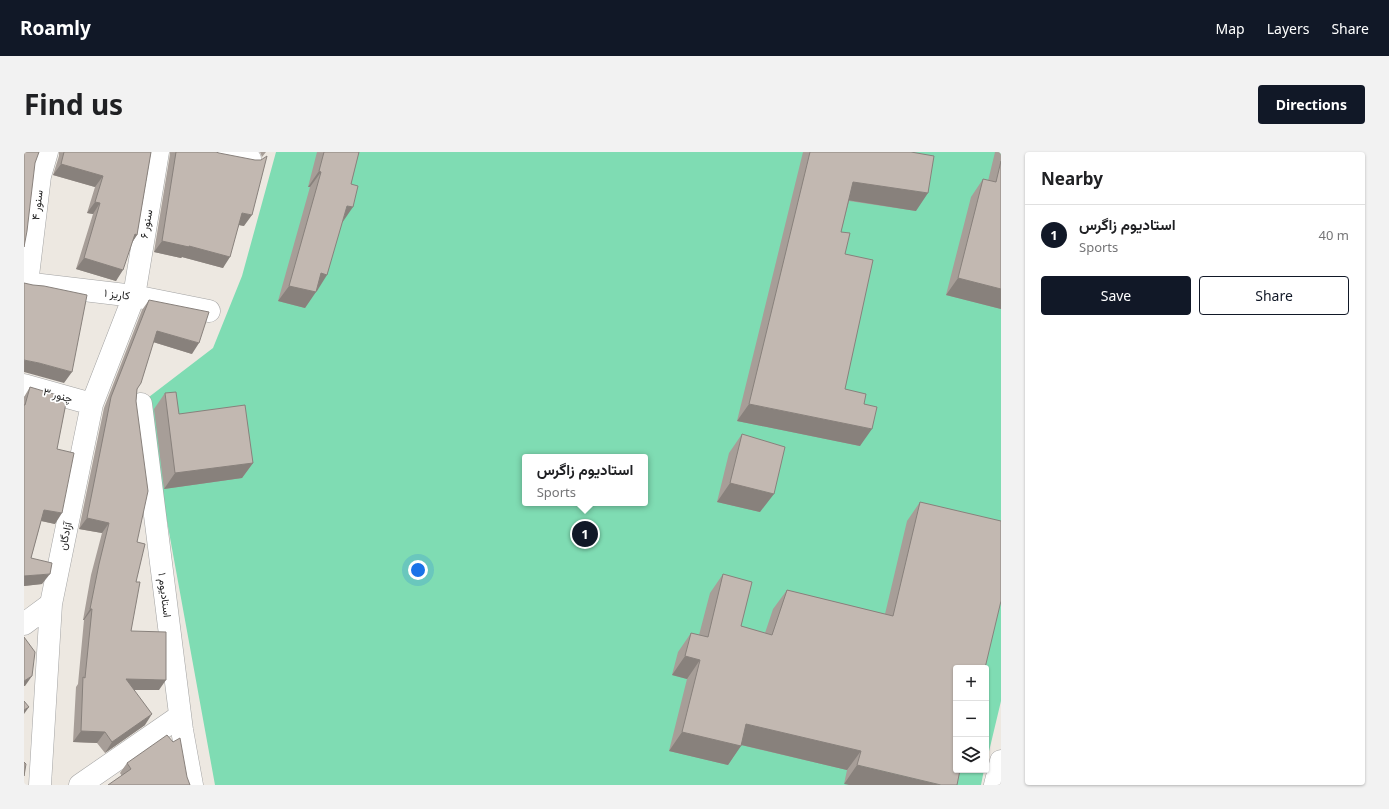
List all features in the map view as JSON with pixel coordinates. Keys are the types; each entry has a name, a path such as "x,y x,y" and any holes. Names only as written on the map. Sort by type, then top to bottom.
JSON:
{"street":[{"name":"سنور ۴","path":"26,283 40,176 47,152"},
{"name":"سنور ۶","path":"134,296 158,152"},
{"path":"214,152 250,158"},
{"name":"کاریز ۱","path":"26,283 134,296 208,311"},
{"name":"آزادگان","path":"40,785 51,604 92,404 134,296"},
{"name":"چنور ۳","path":"24,385 92,404"},
{"name":"استادیوم ۱","path":"141,404 180,716 192,785"},
{"path":"24,624 51,604"},
{"path":"80,785 180,716"},
{"path":"995,785 1001,761"}],"green space":[{"path":"276,152 1001,152 1001,701 989,751 989,665 953,665 953,773 983,773 981,785 215,785 145,400 213,348 242,276"}],"building":[{"path":"24,152 39,152 35,163 24,247"},
{"path":"64,152 151,152 137,235 135,234 123,270 84,258 100,203 95,202 103,176 61,164"},
{"path":"176,152 216,152 255,160 261,160 267,156 252,215 242,213 230,257 189,246 162,241"},
{"path":"324,152 359,152 351,184 358,186 353,207 347,206 327,275 321,273 316,292 289,286 321,172 319,171"},
{"path":"810,152 911,152 934,156 928,193 853,182 841,232 850,233 845,254 873,260 845,389 866,394 864,404 877,407 872,429 749,404"},
{"path":"1001,161 1001,289 958,278 983,179 996,182"},
{"path":"24,283 87,295 72,372 24,360"},
{"path":"149,300 209,312 199,343 157,331 141,383 137,389 136,401 148,491 137,542 145,544 136,582 140,582 131,631 166,632 166,680 126,679 152,714 112,742 105,732 81,731 83,677 85,678 92,609 90,609 109,523 87,518 111,397"},
{"path":"30,387 67,398 57,449 74,453 62,513 44,510 31,558 52,563 50,574 24,576 24,405"},
{"path":"176,392 179,414 245,405 253,463 175,473 165,393"},
{"path":"742,434 785,447 774,494 730,483"},
{"path":"920,502 1001,521 1001,601 986,665 953,665 953,773 959,773 957,785 941,785 857,765 861,751 746,724 741,746 682,732 700,660 685,656 691,633 708,637 723,574 752,582 741,626 772,635 787,590 893,616"},
{"path":"24,637 35,652 32,676 24,681"},
{"path":"24,701 29,707 24,710"},
{"path":"167,735 173,742 180,738 187,777 190,785 108,785 131,769 127,763"},
{"path":"24,762 26,764 24,776"}],"place":[{"name":"استادیوم زاگرس","path":"585,534"}]}
